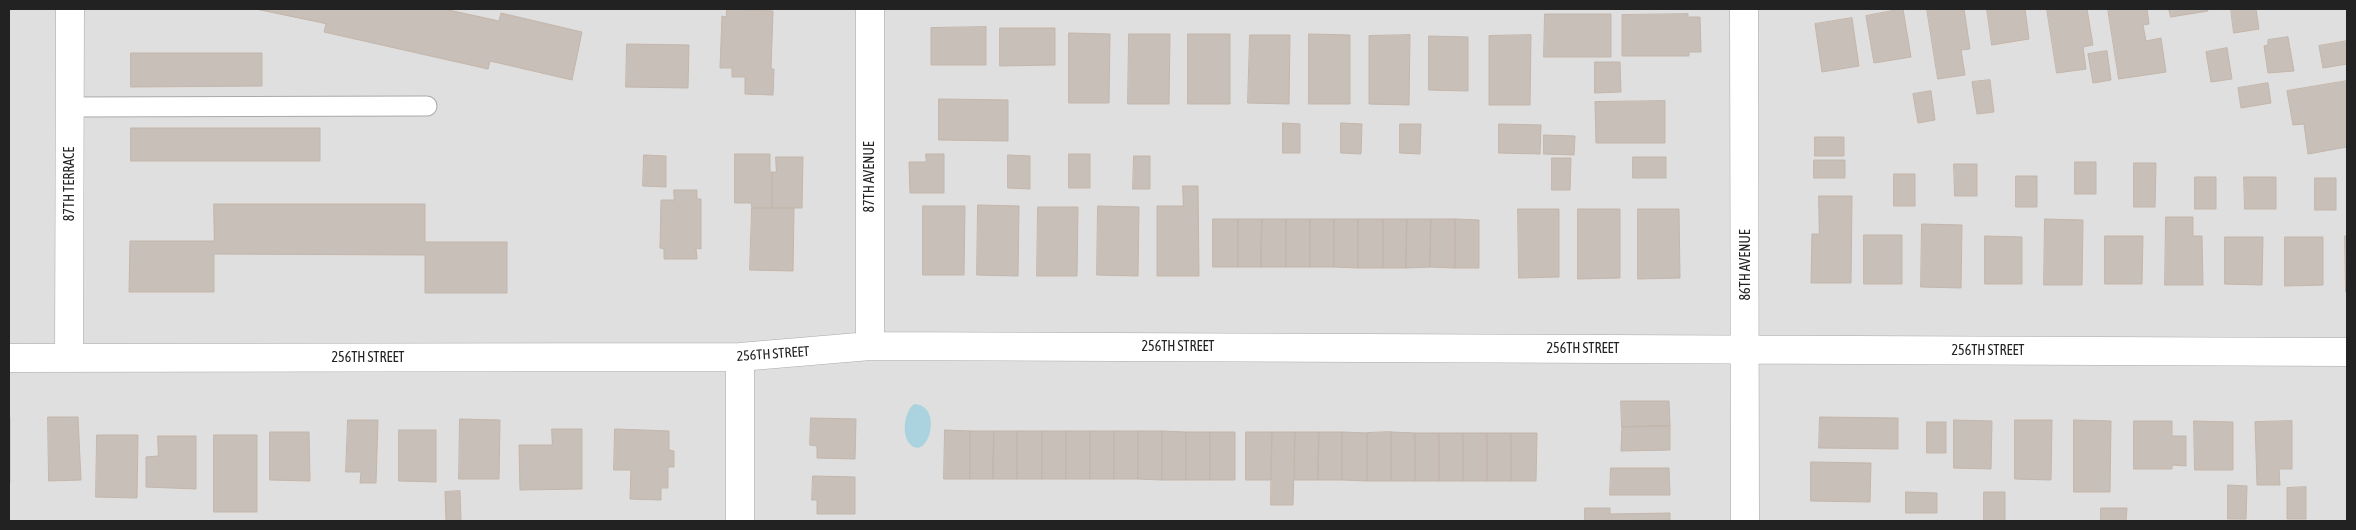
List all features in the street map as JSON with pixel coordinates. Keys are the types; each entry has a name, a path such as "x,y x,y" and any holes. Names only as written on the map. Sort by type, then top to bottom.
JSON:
{"street":[{"name":"87TH TERRACE","path":"69,358 70,9"},
{"name":"87TH AVENUE","path":"870,9 870,346"},
{"name":"86TH AVENUE","path":"1744,9 1745,521"},
{"name":"256TH STREET","path":"9,358 740,357 870,346 2347,352"},
{"path":"740,357 740,521"}],"lane":[{"path":"70,107 427,106"}],"shaded area":[{"path":"9,9 2347,9 2347,521 9,521"}],"water":[{"path":"914,404 923,407 929,414 931,423 927,441 922,446 916,448 909,443 905,434 906,417"}],"building":[{"path":"256,9 444,9 499,21 501,13 582,32 572,80 490,61 488,69 324,32 326,24"},
{"path":"727,9 773,11 771,69 774,69 773,95 745,94 745,77 732,77 732,68 720,68 722,16 726,17"},
{"path":"1903,9 1911,57 1874,63 1866,16"},
{"path":"1927,9 1964,9 1970,49 1961,50 1965,75 1938,79"},
{"path":"1987,9 2025,9 2029,39 1992,45"},
{"path":"2047,9 2087,9 2093,45 2083,47 2086,69 2057,73"},
{"path":"2108,9 2147,9 2149,24 2143,25 2146,41 2161,38 2166,72 2119,79"},
{"path":"2169,9 2207,9 2208,11 2171,17"},
{"path":"2231,9 2256,9 2259,29 2234,33"},
{"path":"1545,14 1611,14 1611,57 1544,57"},
{"path":"1688,14 1688,17 1700,17 1701,52 1689,52 1689,56 1622,56 1622,15"},
{"path":"1852,18 1859,66 1822,72 1815,24"},
{"path":"986,27 986,65 931,65 931,28"},
{"path":"1000,28 1055,28 1055,65 1000,66"},
{"path":"1069,33 1110,34 1109,103 1069,103"},
{"path":"1129,34 1170,34 1169,104 1128,104"},
{"path":"1188,34 1230,34 1230,104 1188,104"},
{"path":"1309,34 1350,35 1350,104 1309,104"},
{"path":"1250,35 1290,35 1289,104 1248,103"},
{"path":"1410,35 1409,105 1369,104 1369,36"},
{"path":"1531,35 1530,105 1489,105 1489,36"},
{"path":"1429,36 1468,37 1468,91 1429,90"},
{"path":"2288,37 2294,71 2268,73 2264,46 2268,45 2268,40"},
{"path":"2347,41 2347,64 2323,68 2319,46"},
{"path":"627,44 689,45 688,88 626,87"},
{"path":"2227,48 2232,79 2211,82 2206,52"},
{"path":"2107,51 2111,80 2093,83 2088,54"},
{"path":"131,53 262,53 262,86 131,87"},
{"path":"1595,62 1620,62 1621,92 1595,93"},
{"path":"1990,80 1994,112 1977,114 1972,82"},
{"path":"2347,81 2347,147 2308,154 2304,124 2293,125 2287,91"},
{"path":"2268,83 2271,103 2241,108 2238,88"},
{"path":"1931,91 1935,120 1918,123 1913,94"},
{"path":"939,99 1008,100 1008,141 939,140"},
{"path":"1665,101 1665,143 1596,143 1595,102"},
{"path":"1283,123 1300,124 1300,153 1283,153"},
{"path":"1341,123 1362,124 1361,154 1341,153"},
{"path":"1400,124 1421,124 1420,154 1400,153"},
{"path":"1499,124 1541,125 1540,154 1499,153"},
{"path":"131,128 320,128 320,161 131,161"},
{"path":"1544,135 1575,136 1574,155 1544,154"},
{"path":"1815,137 1844,137 1844,156 1815,156"},
{"path":"735,154 770,154 772,208 752,208 751,203 735,203"},
{"path":"926,154 944,154 944,193 910,193 909,162 926,162"},
{"path":"1069,154 1090,154 1090,188 1069,188"},
{"path":"644,155 666,156 666,187 643,186"},
{"path":"1008,155 1030,156 1030,189 1008,188"},
{"path":"1134,156 1150,156 1150,189 1133,189"},
{"path":"776,157 803,157 802,208 772,208 772,172 776,172"},
{"path":"1633,157 1666,157 1666,178 1633,178"},
{"path":"1552,158 1571,158 1570,190 1552,190"},
{"path":"1814,160 1845,160 1845,178 1814,178"},
{"path":"2075,162 2096,162 2096,194 2075,194"},
{"path":"2134,163 2156,163 2155,207 2134,207"},
{"path":"1954,164 1977,164 1977,196 1955,196"},
{"path":"1894,174 1915,174 1915,206 1894,206"},
{"path":"2016,176 2037,176 2037,207 2016,207"},
{"path":"2195,177 2216,177 2216,209 2195,209"},
{"path":"2244,177 2276,177 2276,209 2245,209"},
{"path":"2315,178 2336,178 2336,210 2315,210"},
{"path":"1183,186 1198,186 1199,276 1157,276 1157,206 1183,206"},
{"path":"674,190 697,190 697,199 701,199 701,249 696,248 697,259 664,259 664,249 660,248 661,200 674,200"},
{"path":"1819,196 1852,196 1851,283 1811,283 1812,234 1819,234"},
{"path":"214,204 425,204 425,242 507,242 507,293 425,293 425,255 214,254 214,292 129,292 130,241 214,241"},
{"path":"978,205 1019,206 1018,276 977,275"},
{"path":"923,206 965,206 964,275 923,275"},
{"path":"1098,206 1139,207 1138,276 1097,275"},
{"path":"1038,207 1078,207 1077,276 1037,276"},
{"path":"752,208 794,208 793,271 750,270"},
{"path":"1518,209 1559,209 1559,277 1519,278"},
{"path":"1578,209 1620,209 1620,278 1578,279"},
{"path":"1638,209 1679,209 1680,278 1638,279"},
{"path":"2166,217 2193,217 2193,236 2202,236 2203,285 2165,285"},
{"path":"1213,219 1238,219 1238,267 1213,267"},
{"path":"1238,219 1262,219 1261,267 1238,267"},
{"path":"1262,219 1286,219 1286,267 1261,267"},
{"path":"1286,219 1310,219 1310,267 1286,267"},
{"path":"1310,219 1334,219 1334,267 1310,267"},
{"path":"1334,219 1358,219 1358,268 1334,267"},
{"path":"1358,219 1383,219 1383,268 1358,268"},
{"path":"1383,219 1407,219 1406,268 1383,268"},
{"path":"1407,219 1431,219 1430,267 1406,268"},
{"path":"1431,219 1455,219 1455,268 1430,267"},
{"path":"1455,219 1479,220 1479,268 1455,268"},
{"path":"2045,219 2083,220 2082,285 2044,285"},
{"path":"1922,224 1962,225 1961,288 1921,287"},
{"path":"1864,235 1902,235 1902,284 1864,284"},
{"path":"1985,236 2022,237 2022,284 1985,284"},
{"path":"2105,236 2143,236 2142,284 2105,284"},
{"path":"2345,236 2347,236 2347,292 2346,292"},
{"path":"2225,237 2263,237 2262,285 2225,284"},
{"path":"2285,237 2323,237 2323,285 2285,286"},
{"path":"1621,401 1669,401 1670,426 1622,427"},
{"path":"10,417 10,483 9,483"},
{"path":"48,417 78,417 81,480 49,481"},
{"path":"1820,417 1898,418 1898,449 1819,448"},
{"path":"811,418 856,419 855,459 817,458 817,446 810,445"},
{"path":"460,419 500,420 499,479 459,479"},
{"path":"348,420 378,420 376,483 360,483 361,472 346,472"},
{"path":"1954,420 1992,421 1991,469 1954,468"},
{"path":"2015,420 2052,420 2051,480 2015,479"},
{"path":"2074,420 2111,421 2110,492 2074,492"},
{"path":"2134,421 2172,421 2172,436 2186,436 2186,466 2172,465 2172,469 2134,469"},
{"path":"2194,421 2233,422 2233,470 2195,470"},
{"path":"2292,421 2292,469 2279,469 2280,485 2257,485 2255,422"},
{"path":"1927,422 1946,422 1946,453 1927,453"},
{"path":"1670,426 1670,450 1621,451 1622,427"},
{"path":"552,429 582,429 582,489 520,490 519,445 552,445"},
{"path":"615,429 669,431 669,450 674,451 674,467 668,467 668,488 661,488 661,500 630,499 631,470 614,470"},
{"path":"399,430 436,430 436,482 399,481"},
{"path":"945,430 970,431 970,479 944,479"},
{"path":"970,431 994,431 993,479 970,479"},
{"path":"994,431 1017,431 1017,479 993,479"},
{"path":"1017,431 1042,431 1042,479 1017,479"},
{"path":"1042,431 1066,431 1066,479 1042,479"},
{"path":"1066,431 1090,431 1090,479 1066,479"},
{"path":"1090,431 1114,431 1114,479 1090,479"},
{"path":"1114,431 1138,431 1138,479 1114,479"},
{"path":"1138,431 1162,431 1162,480 1138,479"},
{"path":"1162,431 1186,432 1186,480 1162,480"},
{"path":"270,432 309,432 310,481 270,480"},
{"path":"1186,432 1210,432 1210,480 1186,480"},
{"path":"1210,432 1235,432 1235,480 1210,480"},
{"path":"1246,432 1272,432 1271,480 1246,480"},
{"path":"1272,432 1295,432 1293,505 1271,505"},
{"path":"1295,432 1319,432 1318,480 1295,480"},
{"path":"1319,432 1342,432 1342,480 1318,480"},
{"path":"1342,432 1367,433 1367,481 1342,480"},
{"path":"1391,432 1415,433 1415,481 1391,481"},
{"path":"1391,432 1391,481 1367,481 1367,433"},
{"path":"1415,433 1439,433 1439,481 1415,481"},
{"path":"1439,433 1463,433 1463,481 1439,481"},
{"path":"1463,433 1487,433 1487,481 1463,481"},
{"path":"1487,433 1511,433 1511,481 1487,481"},
{"path":"1511,433 1537,433 1536,481 1511,481"},
{"path":"97,435 138,435 137,498 96,497"},
{"path":"214,435 257,435 257,512 214,512"},
{"path":"158,436 196,436 196,489 146,487 146,457 158,456"},
{"path":"1811,462 1871,463 1870,502 1811,501"},
{"path":"1611,468 1669,468 1670,495 1610,495"},
{"path":"813,476 855,477 855,514 817,514 817,500 812,500"},
{"path":"2228,485 2247,486 2246,519 2228,519"},
{"path":"2306,487 2306,519 2287,519 2287,488"},
{"path":"460,491 461,521 446,521 445,492"},
{"path":"1906,492 1937,493 1937,513 1906,513"},
{"path":"1984,492 2005,492 2005,521 1984,521"},
{"path":"1585,508 1610,508 1610,514 1670,513 1670,521 1585,521"},
{"path":"2101,508 2127,508 2126,521 2101,521"}]}
